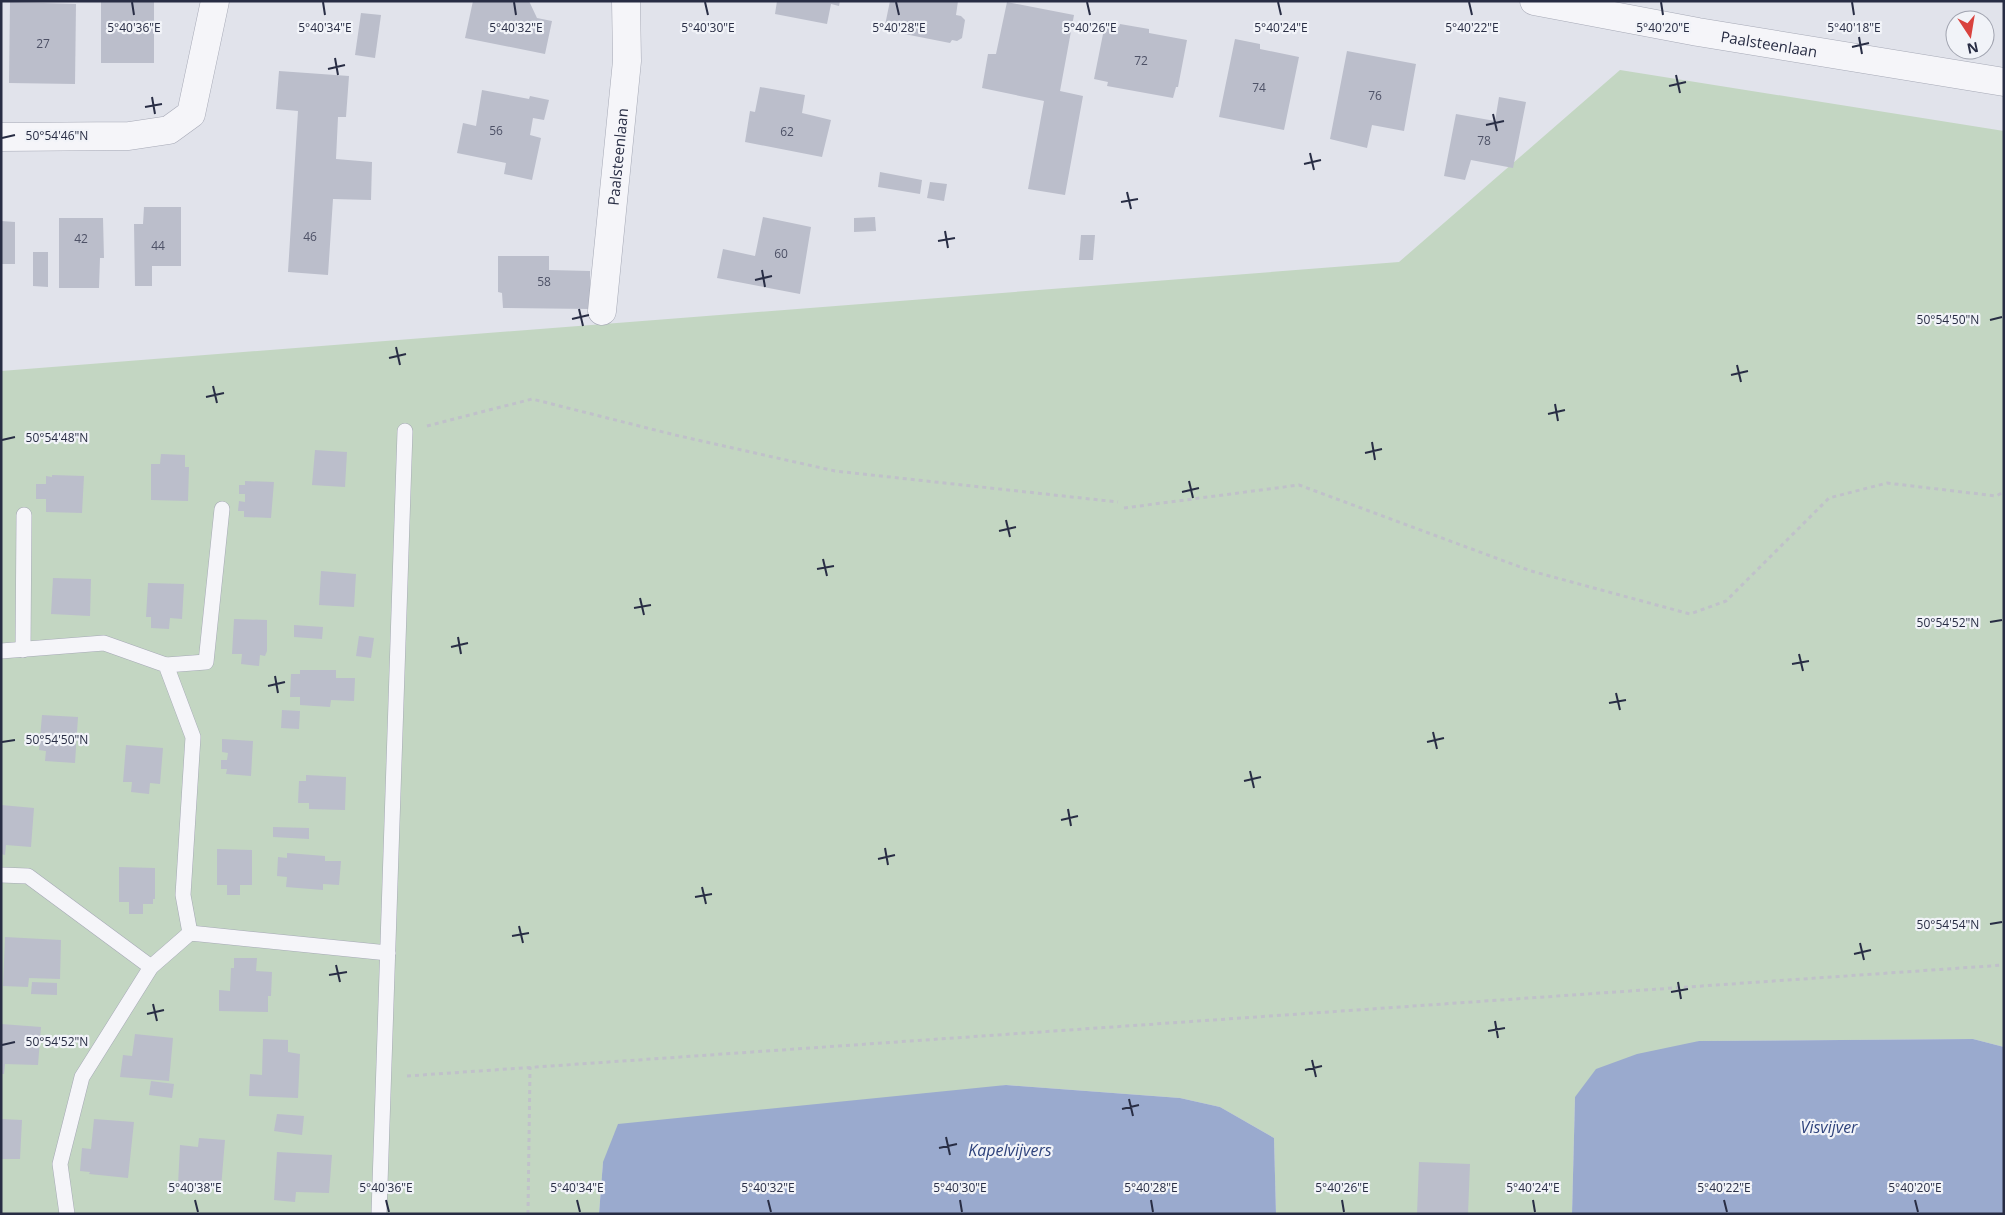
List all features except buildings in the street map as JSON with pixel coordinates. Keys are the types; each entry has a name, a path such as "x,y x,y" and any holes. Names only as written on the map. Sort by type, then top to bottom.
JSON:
{"street":[{"path":"1,136 129,136 168,130 191,114 215,1"},
{"name":"Paalsteenlaan","path":"602,311 627,61 626,1"},
{"name":"Paalsteenlaan","path":"1534,1 1698,32 2004,82"}],"lane":[{"path":"379,1214 405,431"},
{"path":"1,651 104,643 166,665 206,662 222,509"},
{"path":"23,650 24,515"},
{"path":"166,665 193,737 183,895 190,933"},
{"path":"1,875 28,876 151,967"},
{"path":"67,1214 60,1164 82,1077 151,967 190,933 388,953"}],"path":[{"path":"405,431 532,399 675,435 835,471 1118,502"},
{"path":"1124,508 1299,485 1531,572 1690,614 1726,601 1829,498 1887,484 1996,496 2004,492"},
{"path":"384,1078 2004,965"},
{"path":"528,1214 530,1067"}],"green space":[{"path":"1620,70 2004,131 2004,1047 1973,1039 1699,1041 1575,1097 1572,1214 1276,1214 1274,1138 1220,1107 1180,1098 1006,1085 603,1162 599,1214 1,1214 1,371 1399,262"}],"water":[{"name":"Visvijver","path":"1973,1039 2004,1047 2004,1214 1572,1214 1575,1097 1596,1069 1637,1054 1699,1041"},
{"name":"Kapelvijvers","path":"1006,1085 1180,1098 1220,1107 1274,1138 1276,1214 599,1214 603,1162 618,1124"}]}
